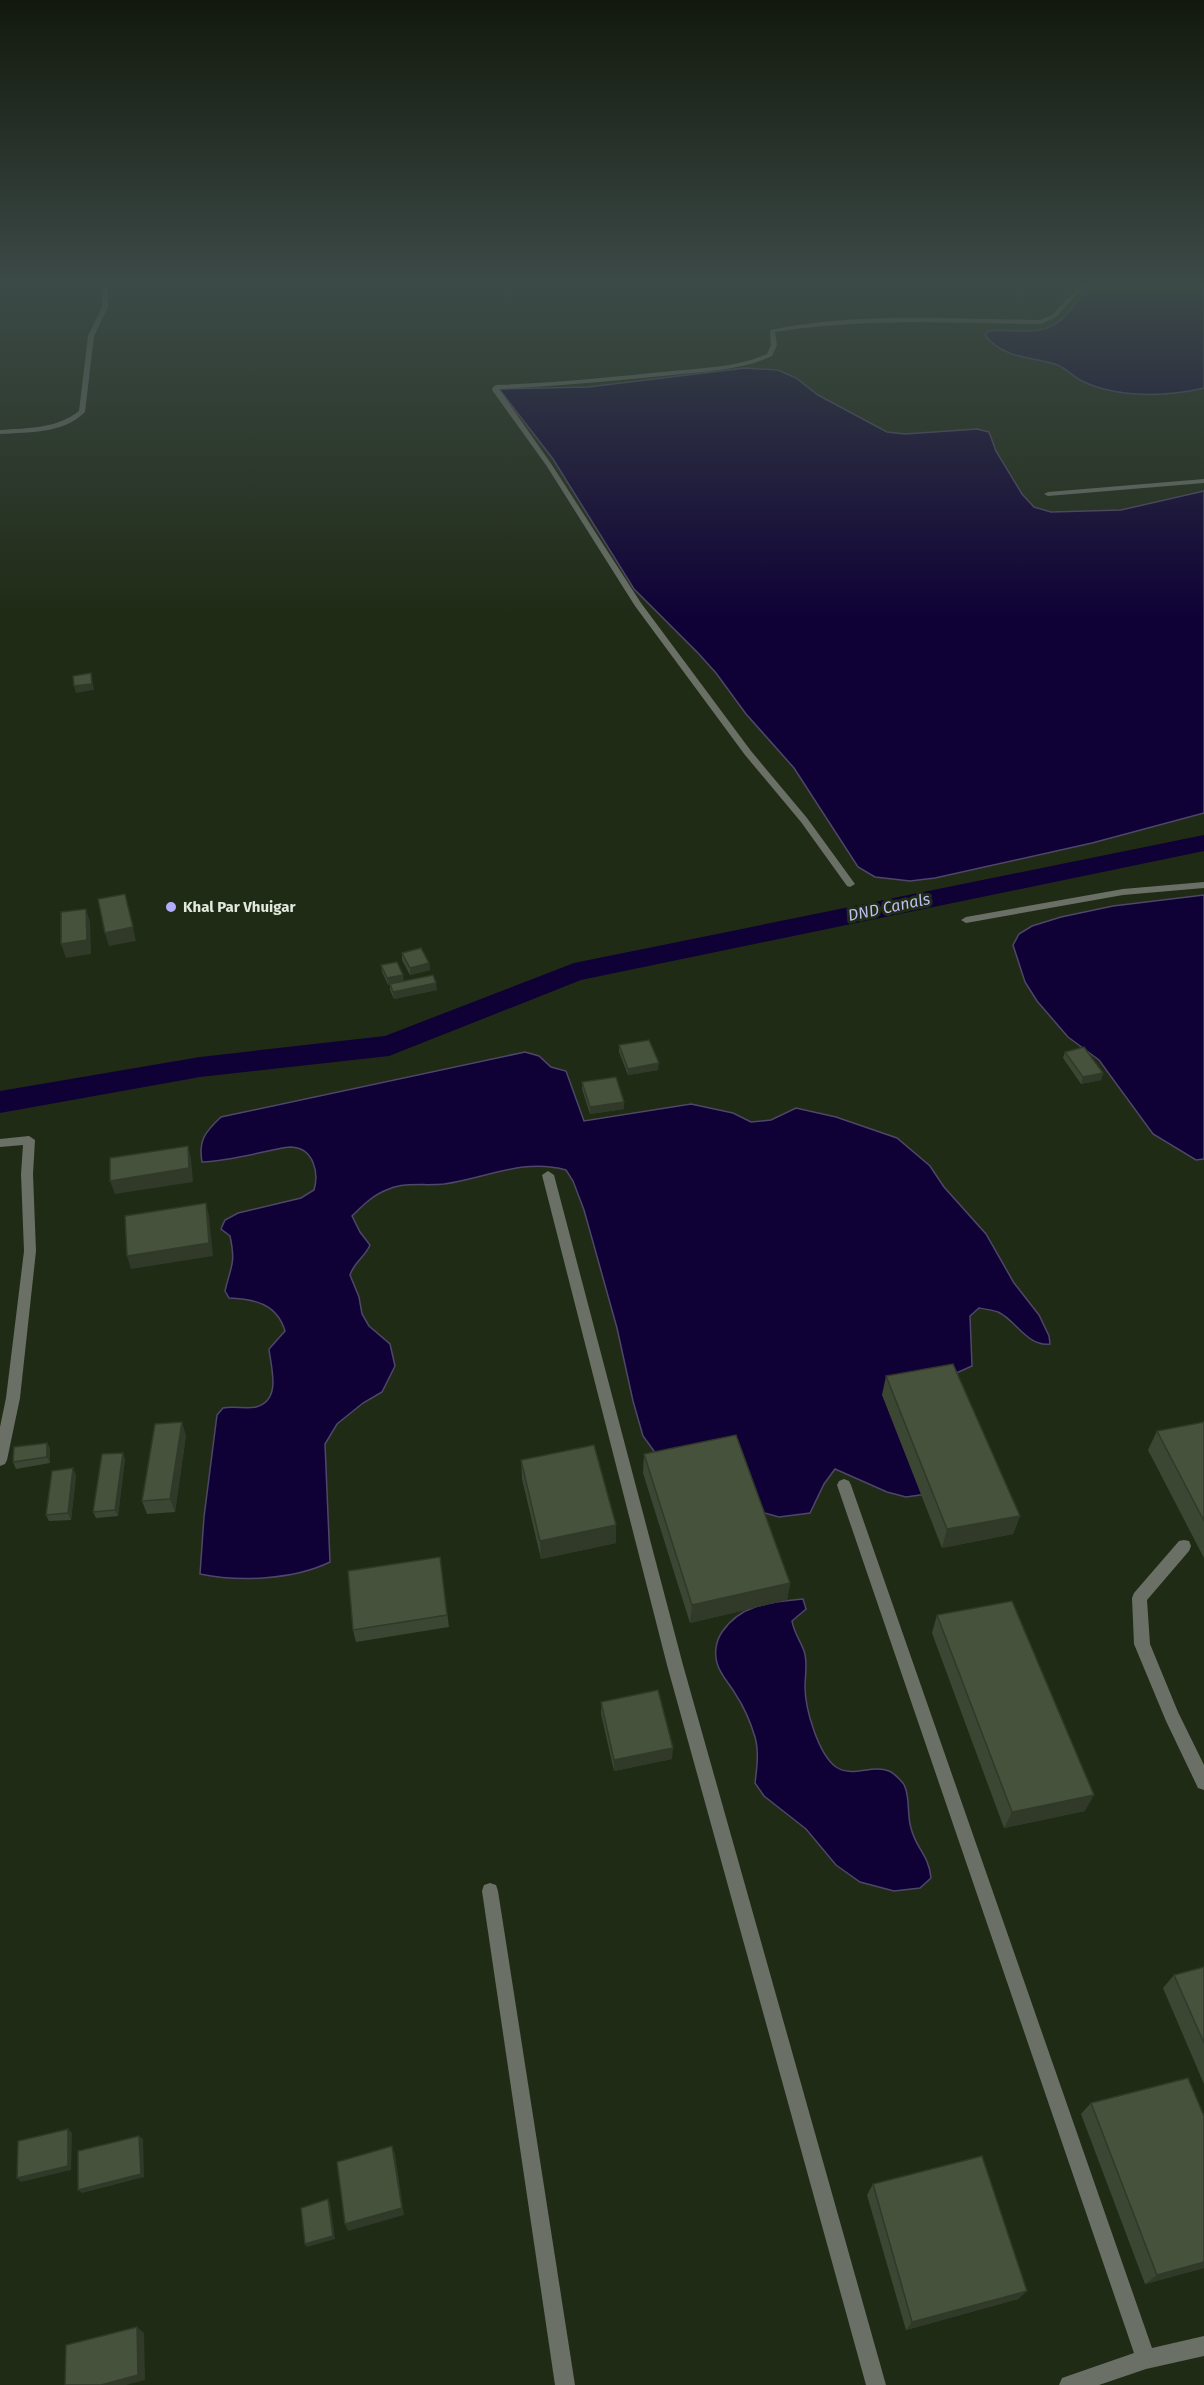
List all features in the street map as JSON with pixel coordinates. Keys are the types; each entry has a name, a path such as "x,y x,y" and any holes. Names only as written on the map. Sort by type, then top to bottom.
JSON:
{"street":[{"path":"0,432 58,426 76,419 82,412 84,395"},
{"path":"498,395 549,465 638,604 748,753 804,820 850,884"},
{"path":"1048,494 1204,481"},
{"path":"966,921 1123,892 1204,885"},
{"path":"0,1143 29,1140 27,1174 30,1251 15,1379 0,1460"},
{"path":"548,1175 675,1665 876,2385"},
{"path":"844,1485 1146,2359"},
{"path":"1184,1546 1140,1598 1142,1644 1172,1716 1204,1782"},
{"path":"490,1891 565,2385"},
{"path":"1069,2385 1146,2359 1204,2346"}],"shaded area":[{"path":"504,395 819,395 887,432 905,434 977,429 989,432 996,451 1022,494 1034,507 1051,512 1121,510 1204,491 1204,813 1092,843 935,878 910,881 875,877 858,867 794,768 746,714 716,673 634,589 553,459"},
{"path":"1204,895 1204,1159 1196,1160 1153,1134 1099,1060 1068,1037 1037,1001 1025,982 1013,945 1019,934 1032,926 1061,917 1113,906"},
{"path":"525,1052 539,1056 551,1067 566,1071 584,1121 691,1104 733,1113 751,1122 771,1120 796,1108 836,1117 897,1138 930,1166 944,1187 986,1234 1014,1283 1039,1315 1049,1336 1050,1344 1042,1344 1028,1337 998,1312 979,1308 970,1316 972,1366 954,1374 934,1493 906,1497 887,1492 835,1469 824,1484 810,1513 779,1517 761,1512 659,1458 643,1436 617,1328 584,1210 573,1181 566,1170 535,1166 505,1170 444,1184 395,1187 374,1197 352,1216 370,1245 350,1275 359,1297 362,1314 369,1326 390,1344 395,1366 382,1392 363,1403 337,1424 325,1444 330,1562 300,1573 266,1578 215,1577 200,1574 204,1517 217,1415 223,1408 256,1407 269,1398 272,1391 273,1374 269,1349 285,1331 277,1315 271,1309 256,1302 229,1298 225,1291 233,1253 230,1236 221,1229 225,1220 238,1213 301,1198 314,1190 316,1176 310,1157 299,1148 291,1147 202,1162 201,1148 204,1136 221,1117"},
{"path":"803,1599 806,1609 792,1621 805,1655 806,1696 818,1742 830,1761 842,1770 882,1769 891,1772 903,1783 907,1792 913,1835 930,1870 931,1878 920,1888 894,1891 860,1882 836,1865 806,1829 764,1796 755,1783 757,1754 755,1737 742,1705 718,1667 717,1643 722,1632 738,1615 768,1603"}],"building":[{"path":"91,673 92,684 74,686 73,676"},
{"path":"125,894 133,927 105,933 98,899"},
{"path":"86,909 87,940 61,944 61,912"},
{"path":"421,948 429,963 410,968 402,953"},
{"path":"397,962 403,975 387,978 381,965"},
{"path":"433,975 436,983 393,992 390,984"},
{"path":"649,1040 659,1063 628,1069 619,1045"},
{"path":"1084,1047 1103,1073 1083,1077 1065,1052"},
{"path":"616,1077 624,1102 590,1107 582,1082"},
{"path":"188,1146 189,1168 110,1181 110,1158"},
{"path":"206,1203 209,1243 127,1256 125,1216"},
{"path":"953,1364 1020,1516 947,1529 886,1376"},
{"path":"182,1422 170,1499 142,1501 155,1424"},
{"path":"1204,1422 1204,1521 1157,1431"},
{"path":"736,1435 790,1583 692,1605 644,1454"},
{"path":"47,1443 47,1457 13,1462 14,1447"},
{"path":"594,1445 616,1525 540,1541 521,1460"},
{"path":"123,1453 115,1510 93,1512 102,1454"},
{"path":"73,1468 68,1513 46,1515 52,1471"},
{"path":"440,1557 447,1615 353,1630 348,1571"},
{"path":"1012,1601 1094,1795 1012,1812 937,1615"},
{"path":"658,1690 673,1748 614,1760 601,1702"},
{"path":"1204,1967 1204,2043 1174,1975"},
{"path":"1188,2078 1204,2116 1204,2262 1157,2275 1091,2103"},
{"path":"68,2129 68,2166 17,2178 18,2141"},
{"path":"139,2136 141,2174 78,2190 78,2151"},
{"path":"392,2146 402,2208 345,2224 337,2162"},
{"path":"982,2156 1027,2291 912,2322 873,2184"},
{"path":"328,2199 333,2236 305,2244 301,2208"},
{"path":"137,2327 138,2375 101,2385 65,2385 66,2345"}],"waterway":[{"name":"DND Canals","path":"0,1102 200,1067 389,1046 574,972 1204,843"}],"place":[{"name":"Khal Par Vhuigar","path":"171,907"}]}
